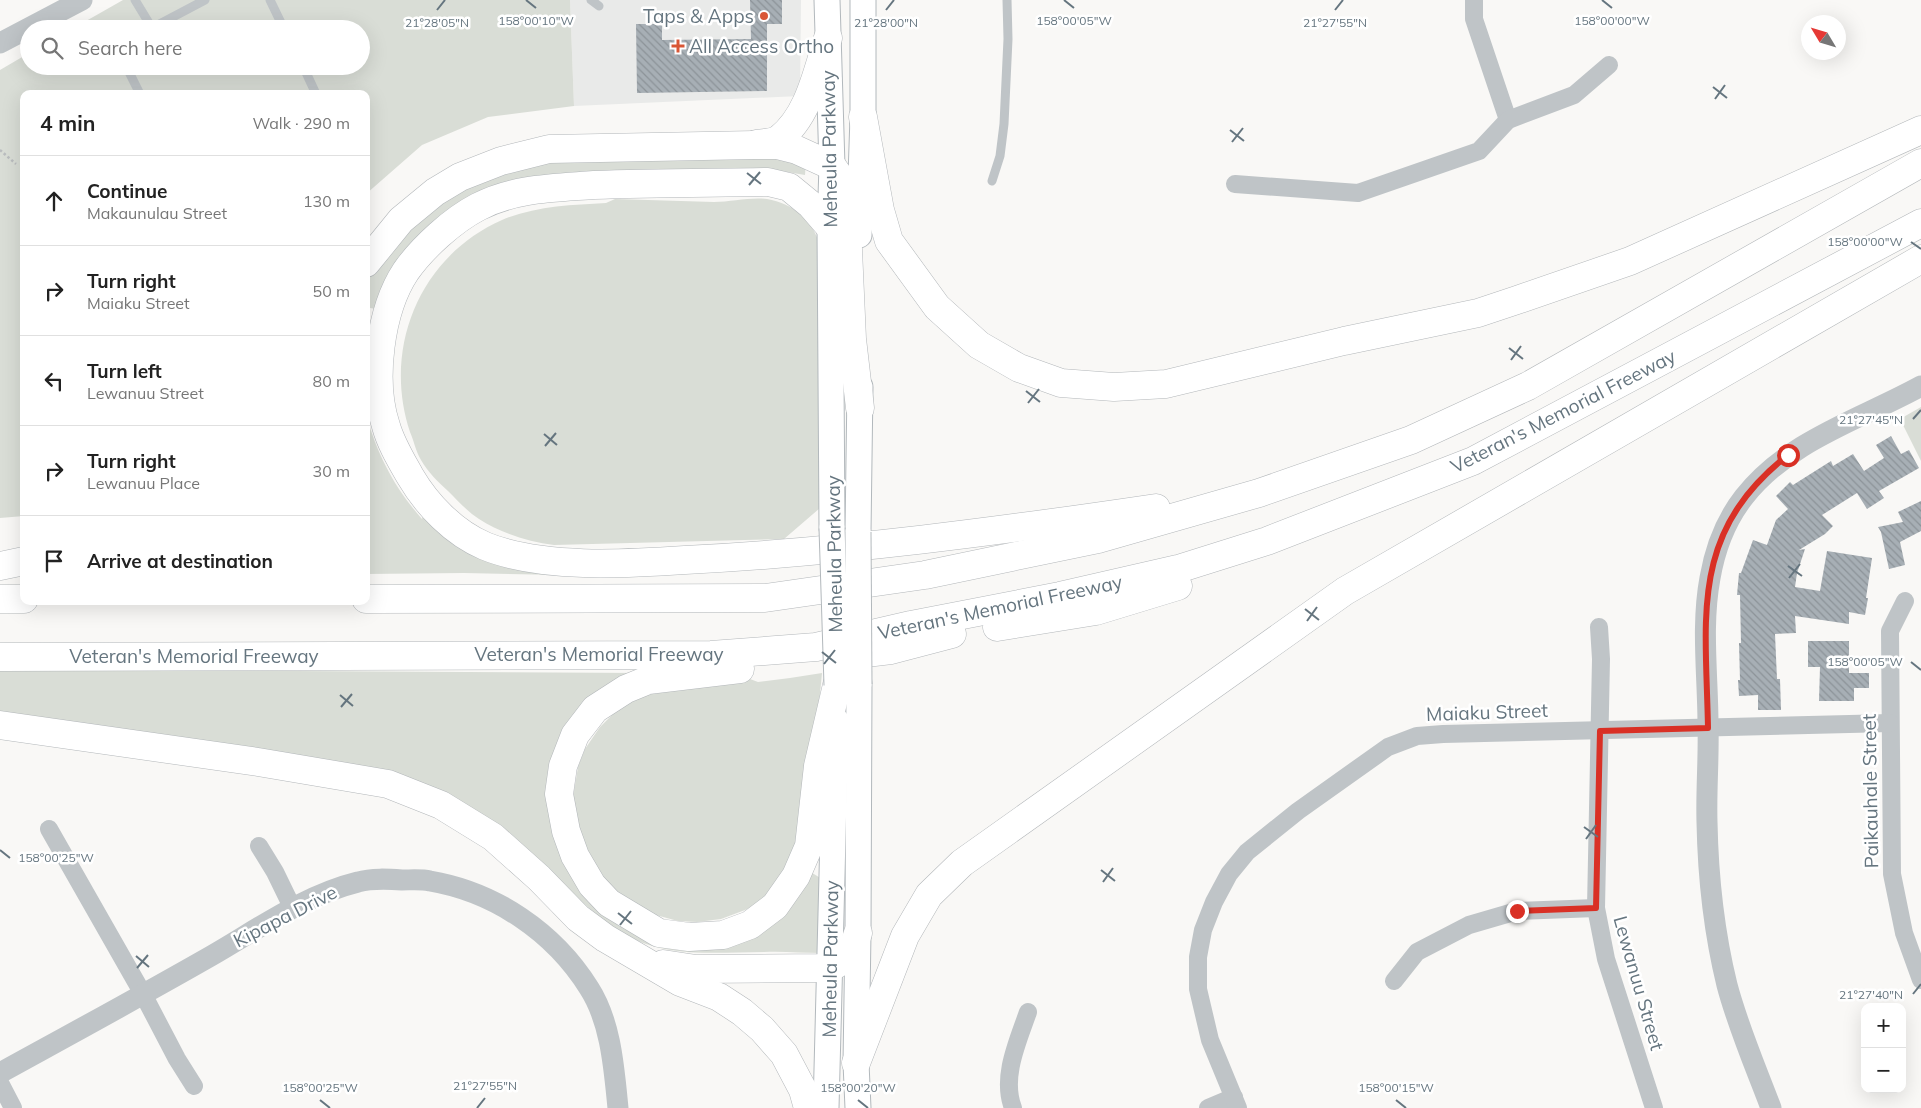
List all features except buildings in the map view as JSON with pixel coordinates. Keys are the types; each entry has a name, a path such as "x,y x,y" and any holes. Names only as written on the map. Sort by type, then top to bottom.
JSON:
{"highway":[{"path":"755,144 778,140 796,122 807,102 828,38"},
{"path":"863,117 880,210 889,241 937,306 979,345 1019,368 1062,383 1114,387 1166,384 1344,341 1478,313 1630,261 1921,130"},
{"path":"370,257 401,220 435,192 460,177 501,161 549,149 755,144 777,145 797,150 832,166 841,179 846,204 852,339 860,408"},
{"name":"Veteran's Memorial Freeway","path":"370,599 766,598 925,575 1098,539 1259,493 1411,440 1528,386 1921,164"},
{"path":"830,227 811,205 789,187 768,182 630,184 533,189 481,205 454,221 433,241 406,272 390,307 381,339 379,381 385,424 396,450 420,492 448,522 476,541 498,550 550,561 636,563 771,556 1034,526 1259,493"},
{"name":"Veteran's Memorial Freeway","path":"0,657 711,655 816,647 911,625 1060,596 1178,569 1267,541 1474,461 1921,223"},
{"path":"856,1063 905,936 929,895 962,863 1344,591 1921,258"},
{"path":"848,685 818,766 809,846 796,876 775,906 750,925 723,935 689,937 659,933 610,903 592,885 575,856 566,831 559,794 563,766 574,735 595,709 626,689 648,680 891,650 958,633 1096,611 1286,548 1474,461"},
{"path":"0,566 20,562"},
{"path":"0,599 20,599"},
{"path":"0,725 258,762 388,784 440,805 493,837 539,878 578,918 605,938 680,982 719,997 742,1012 762,1029 784,1054 803,1090 808,1108"},
{"path":"628,953 659,964 696,969 830,968 844,960 853,950 858,933"}],"main road":[{"name":"Meheula Parkway","path":"827,0 832,166 830,227 832,528 848,685 858,933 856,1063 858,1108"},
{"name":"Meheula Parkway","path":"826,1108 830,968 858,532 860,408 858,226 863,117 863,0"}],"street":[{"path":"44,20 82,0"},
{"path":"1474,0 1474,19 1508,120"},
{"path":"0,43 20,33"},
{"path":"1235,184 1358,193 1479,151 1508,120 1574,95 1610,65"},
{"path":"1771,1108 1728,986 1716,930 1710,879 1707,822 1706,607 1710,576 1716,551 1726,526 1744,498 1767,472 1788,455 1816,437 1921,386"},
{"name":"Paikauhale Street","path":"1905,601 1890,631 1892,874 1904,932 1921,980"},
{"name":"Lewanuu Street","path":"1599,627 1601,659 1596,908 1606,959 1654,1108"},
{"name":"Maiaku Street","path":"1236,1102 1210,1040 1198,989 1198,957 1204,930 1214,902 1229,874 1246,852 1298,811 1388,747 1417,736 1444,734 1890,723"},
{"path":"50,829 143,994 177,1059 194,1086"},
{"path":"259,846 276,872 293,909"},
{"name":"Kipapa Drive","path":"0,1073 332,889 360,881 429,880 471,891 528,922 536,927 564,955 590,988 600,1010 608,1037 618,1108"},
{"path":"1394,982 1417,952 1469,925 1517,911 1596,908"},
{"path":"1013,1108 1010,1086 1011,1064 1028,1012"},
{"path":"0,1083 13,1108"},
{"path":"1208,1108 1236,1102"}],"lane":[{"path":"135,0 146,20"},
{"path":"166,20 205,0"},
{"path":"270,0 280,20"},
{"path":"591,0 599,6"},
{"path":"992,181 1000,156 1004,124 1008,39 1007,0"},
{"path":"130,75 138,90"},
{"path":"306,75 314,90"}],"path":[{"path":"0,150 16,164"}],"shaded area":[{"path":"123,0 570,0 574,106 488,117 422,145 370,190 370,90 20,90 20,516 0,518 0,70 20,58 20,75 370,75 370,20 88,20"},
{"path":"570,0 801,0 800,96 574,106"},
{"path":"773,152 806,161 805,175 781,171 494,191 377,309 370,308 370,272 425,211 513,164"},
{"path":"615,199 714,202 767,199 785,205 800,214 816,234 819,243 820,508 784,539 554,545 534,542 506,533 475,516 437,480 419,457 410,432 403,400 401,368 405,338 415,308 429,281 449,256 473,236 502,220 540,209 606,203"},
{"path":"1921,407 1921,461 1900,419"},
{"path":"370,427 376,444 395,483 422,519 424,513 561,575 370,574"},
{"path":"0,671 644,673 571,724 573,877 697,948 809,871 822,879 821,953 703,953 673,950 643,943 611,926 582,902 528,851 483,816 0,718"},
{"path":"822,673 807,830 800,862 760,903 721,919 697,922 678,921 652,914 622,896 600,877 579,834 573,797 578,767 585,749 600,727 613,714 620,708 646,694 723,681 750,679 758,682"}],"place":[{"name":"Taps & Apps","path":"764,16"},
{"name":"All Access Ortho","path":"678,46"}],"route":[{"path":"1517,911 1596,908 1600,731 1708,728 1706,607 1710,576 1716,551 1726,526 1744,498 1767,472 1788,455"}]}
